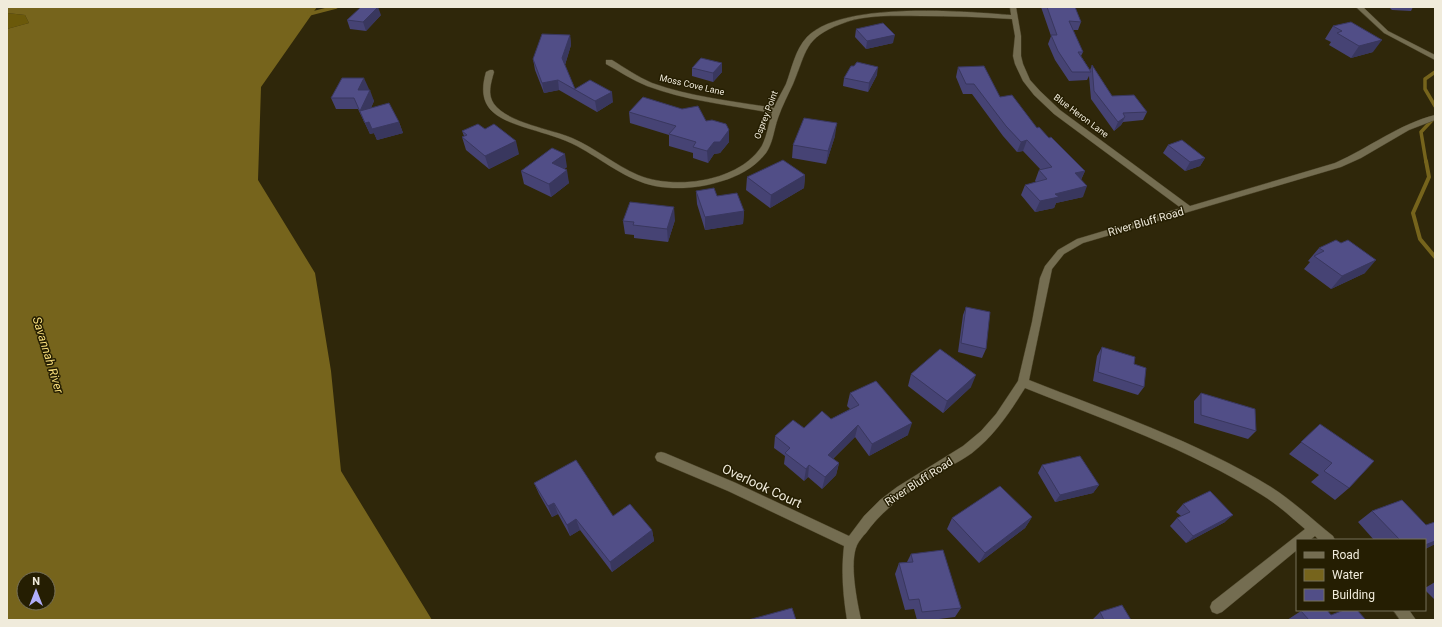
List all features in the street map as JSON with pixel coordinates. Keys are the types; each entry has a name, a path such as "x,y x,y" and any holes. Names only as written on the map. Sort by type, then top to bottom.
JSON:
{"street":[{"name":"Blue Heron Lane","path":"1013,7 1018,36 1017,56 1019,64 1027,81 1037,93 1057,112 1188,209"},
{"path":"1359,7 1386,32 1435,58"},
{"name":"Osprey Point","path":"490,72 485,82 486,96 489,103 509,119 571,140 633,176 654,182 678,184 704,182 741,170 763,150 767,143 776,111 797,60 806,44 814,35 842,21 882,14 1015,17"},
{"name":"Moss Cove Lane","path":"609,62 638,79 665,90 704,99 776,111"},
{"name":"River Bluff Road","path":"854,620 849,589 848,565 851,543 868,520 884,504 901,491 958,456 985,434 1009,406 1023,382 1037,322 1045,278 1054,260 1061,252 1080,241 1315,172 1364,152 1406,128 1435,117"},
{"path":"1023,382 1140,429 1222,465 1268,492 1328,539"},
{"name":"Overlook Court","path":"661,457 732,487 851,543"},
{"path":"1301,539 1314,529"},
{"path":"1217,606 1296,543"},
{"path":"1401,611 1409,620"}],"shaded area":[{"path":"7,13 25,15 29,23 7,29"}],"water":[{"name":"Savannah River","path":"7,7 317,7 261,87 258,180 315,273 331,371 341,471 432,620 7,620 7,29 29,23 25,15 7,13"}],"building":[{"path":"361,7 378,7 363,22 347,20"},
{"path":"1047,7 1075,7 1081,22 1069,21 1083,52 1078,52 1091,72 1072,72 1058,51 1051,35 1057,35"},
{"path":"1351,22 1382,40 1359,46 1337,33 1342,31 1333,26"},
{"path":"883,23 895,35 867,41 856,29"},
{"path":"542,34 570,35 562,58 575,89 590,80 612,92 595,101 558,80 542,83 533,59"},
{"path":"701,58 722,63 713,73 692,68"},
{"path":"857,62 878,67 869,83 844,78 851,66 854,66"},
{"path":"1092,65 1112,96 1134,95 1147,112 1123,113 1125,117 1118,122 1094,91"},
{"path":"984,66 1000,97 1012,95 1037,128 1039,127 1049,138 1051,137 1085,171 1075,173 1087,186 1055,194 1059,197 1040,201 1025,185 1047,179 1039,170 1052,167 1027,140 1021,142 1006,126 974,84 966,84 958,67"},
{"path":"342,78 364,78 358,90 370,90 360,111 389,103 399,122 372,129 369,122 365,123 354,98 331,98"},
{"path":"643,97 682,109 698,106 706,121 712,120 726,124 729,130 720,142 714,142 707,151 693,147 696,142 669,134 676,126 629,112"},
{"path":"804,118 837,123 828,151 793,145"},
{"path":"478,124 485,129 494,124 516,141 485,156 462,137 467,135 462,131"},
{"path":"1182,140 1205,158 1190,162 1168,145"},
{"path":"552,148 565,154 552,163 567,170 549,184 521,171"},
{"path":"783,160 805,175 771,195 747,177"},
{"path":"714,188 717,196 737,193 744,211 705,217 696,191"},
{"path":"630,202 674,207 667,229 633,225 634,222 623,221"},
{"path":"1336,240 1341,243 1348,240 1376,260 1342,276 1314,256 1324,251 1319,248"},
{"path":"966,307 990,312 986,349 961,343"},
{"path":"1102,347 1135,357 1134,364 1146,368 1144,387 1098,372"},
{"path":"940,349 976,375 947,401 911,374"},
{"path":"876,381 912,423 872,444 858,425 828,455 839,463 825,477 809,465 806,469 785,453 790,448 775,436 793,420 804,428 822,411 831,419 859,405 850,393"},
{"path":"1201,393 1255,409 1256,431 1201,415"},
{"path":"1320,424 1374,461 1349,488 1324,471 1332,463 1301,442"},
{"path":"1080,456 1099,485 1060,495 1042,465"},
{"path":"576,460 613,516 630,504 652,530 610,562 576,519 567,525 554,503 548,506 534,483"},
{"path":"1000,486 1032,517 985,553 952,518"},
{"path":"1210,491 1233,515 1193,536 1177,518 1190,512 1183,504"},
{"path":"1402,500 1426,525 1435,522 1435,541 1426,545 1426,539 1399,539 1372,511"},
{"path":"943,550 961,608 922,612 919,599 909,600 899,563 913,562 911,554"},
{"path":"1122,605 1131,620 1104,620 1100,612"},
{"path":"792,608 796,620 748,620"},
{"path":"1301,611 1328,611 1331,615 1341,611 1358,611 1366,620 1309,620"}],"waterway":[{"path":"309,14 336,7"},
{"path":"1435,72 1425,79 1425,89 1435,106"},
{"path":"1426,162 1421,132 1435,117"},
{"path":"1426,161 1429,177 1413,213 1420,239 1435,257"}]}
